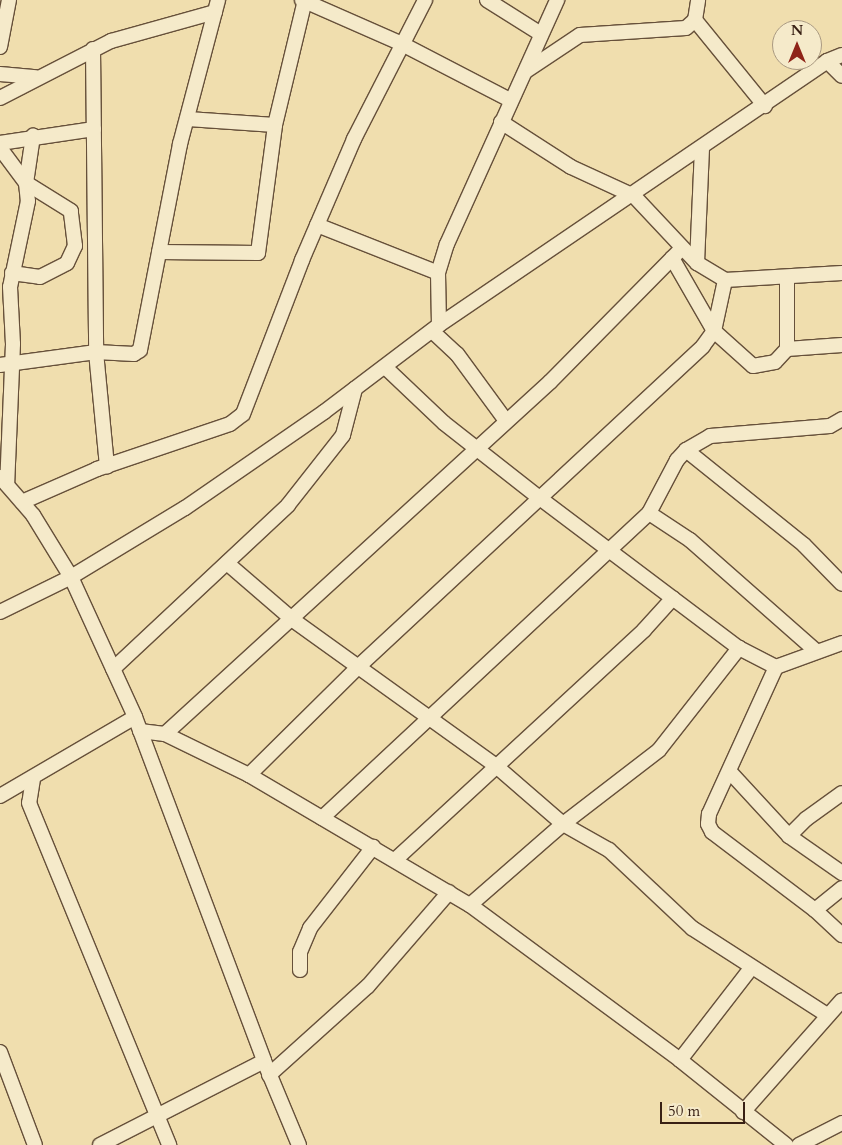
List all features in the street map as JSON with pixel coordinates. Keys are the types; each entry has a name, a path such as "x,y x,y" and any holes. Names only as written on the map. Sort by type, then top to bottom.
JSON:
{"street":[{"path":"0,47 9,0"},
{"path":"159,252 258,253 275,124 304,0 402,44 510,100"},
{"path":"22,502 107,466 230,424 243,414 317,225 402,44 425,0"},
{"path":"488,0 541,34"},
{"path":"506,420 436,328 438,273 447,244 510,100 557,0"},
{"path":"523,73 580,35 613,30 670,32 686,28 695,20 698,0"},
{"path":"0,98 36,77 93,49 216,6"},
{"path":"5,364 96,352 134,354 140,350 188,118 216,6"},
{"path":"695,20 765,106"},
{"path":"93,49 96,352 107,466"},
{"path":"0,612 71,577 185,508 354,390 436,328 634,196 827,61 842,54"},
{"path":"827,61 842,76"},
{"path":"0,74 36,77"},
{"path":"188,118 275,124"},
{"path":"501,122 571,167 634,196 697,263 725,280 786,278 842,273"},
{"path":"0,143 33,136 94,129"},
{"path":"33,136 26,183 25,224 12,273 5,364 3,481 22,502 71,577 135,717 269,1075 299,1145"},
{"path":"0,148 26,183 71,211 75,246 67,263 40,277 12,273"},
{"path":"697,263 702,149"},
{"path":"317,225 438,273"},
{"path":"166,734 293,620 475,448 550,382 682,248"},
{"path":"672,258 714,331 753,366 775,362 787,349 842,345"},
{"path":"786,278 787,349"},
{"path":"249,775 358,667 541,499 703,346 714,331 725,280"},
{"path":"385,367 475,448 541,499 739,648 776,667"},
{"path":"113,669 288,505 335,449 343,435 354,390"},
{"path":"322,818 430,720 649,513 676,460 686,450 710,436 830,426 842,419"},
{"path":"686,450 804,546 842,584"},
{"path":"649,513 690,540 816,651"},
{"path":"227,563 293,620 496,766 563,824 609,850 692,928 751,968 827,1015"},
{"path":"395,860 644,630 673,598"},
{"path":"842,643 776,667 730,772 709,814 712,832 815,910 842,935"},
{"path":"470,905 563,824 659,750 739,648"},
{"path":"4,794 33,779 135,717"},
{"path":"140,731 166,734 249,775 470,905 680,1060 777,1143"},
{"path":"730,772 789,836 842,872"},
{"path":"33,779 29,803 169,1145"},
{"path":"789,836 806,819 842,793"},
{"path":"4,794 29,803"},
{"path":"300,970 300,952 310,928 373,848"},
{"path":"815,910 842,888"},
{"path":"269,1075 368,986 449,892"},
{"path":"680,1060 751,968"},
{"path":"743,1112 842,1000"},
{"path":"0,1052 35,1145"},
{"path":"100,1145 158,1117 264,1061"},
{"path":"800,1145 813,1141 842,1123"}]}
